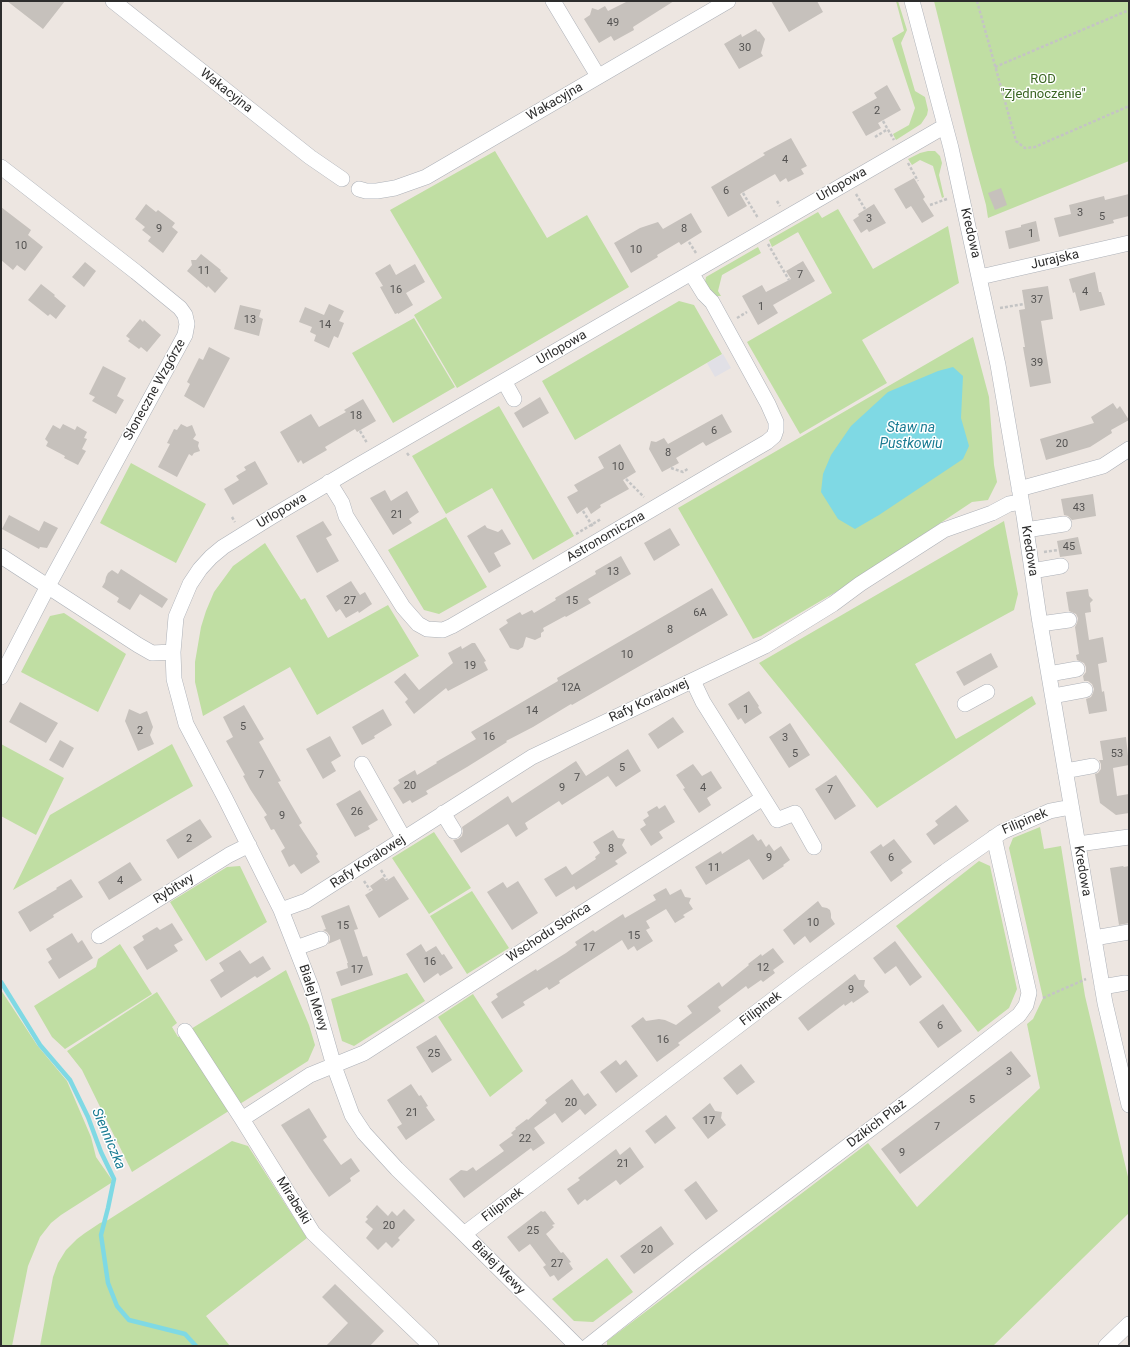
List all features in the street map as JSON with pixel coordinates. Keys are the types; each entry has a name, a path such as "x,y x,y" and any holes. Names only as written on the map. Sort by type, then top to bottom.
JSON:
{"street":[{"name":"Wakacyjna","path":"113,1 304,152 342,179"},
{"name":"Wakacyjna","path":"554,1 598,76"},
{"name":"Wakacyjna","path":"359,189 377,192 426,177 728,1"},
{"name":"Kredowa","path":"912,1 945,126 980,277 1002,386 1040,624 1102,987 1124,1058 1129,1105"},
{"name":"Urlopowa","path":"190,584 200,569 223,547 329,482 945,126"},
{"name":"Słoneczne Wzgórze","path":"1,167 176,304 185,315 187,324 185,335 48,586 1,677"},
{"name":"Jurajska","path":"980,277 1129,243"},
{"name":"Astronomiczna","path":"329,482 342,503 346,516 403,607 418,624 427,629 443,630 452,626 768,442 774,436 776,422 768,404 712,302 704,294 691,273"},
{"path":"504,381 514,399"},
{"path":"1020,495 1103,466 1129,449"},
{"name":"Rafy Koralowej","path":"281,910 306,901 532,757 765,646 833,604 860,584 944,530 992,513 1009,504 1020,495"},
{"path":"1026,530 1064,524"},
{"path":"1,556 142,647 152,652 172,652"},
{"path":"1032,571 1061,566"},
{"name":"Białej Mewy","path":"190,584 176,617 172,652 174,679 186,724 281,910 317,1003 334,1066 352,1115 364,1133 397,1169 577,1346"},
{"path":"1040,624 1069,620"},
{"path":"1049,674 1077,669"},
{"path":"693,681 703,702 777,820 794,813 814,847"},
{"path":"1052,696 1085,690"},
{"path":"964,704 986,692"},
{"path":"362,764 404,839"},
{"path":"1065,770 1092,766"},
{"name":"Wschodu Słońca","path":"242,1119 310,1075 364,1053 763,798"},
{"name":"Filipinek","path":"464,1234 875,923 994,837 1050,811 1071,807"},
{"path":"443,813 454,831"},
{"path":"994,837 1029,993 1026,1005"},
{"path":"1078,844 1129,837"},
{"name":"Rybitwy","path":"100,936 229,855 249,845"},
{"path":"1094,938 1129,932"},
{"path":"296,948 321,939"},
{"path":"1102,987 1125,983"},
{"name":"Dzikich Plaż","path":"588,1346 690,1266 913,1097 1013,1019 1026,1005"},
{"name":"Mirabelki","path":"185,1031 313,1233 431,1346"},
{"path":"1106,1346 1129,1324"}],"path":[{"path":"977,1 1016,142 1025,148 1035,147 1129,106"},
{"path":"995,67 1129,10"},
{"path":"883,121 892,136"},
{"path":"875,137 888,129"},
{"path":"905,158 918,181"},
{"path":"743,193 760,223"},
{"path":"930,205 947,199"},
{"path":"859,200 864,209"},
{"path":"766,240 789,280"},
{"path":"689,242 698,258"},
{"path":"987,310 1024,304"},
{"path":"360,432 371,448"},
{"path":"671,468 683,472 689,468"},
{"path":"626,479 644,496 652,510"},
{"path":"583,510 601,539"},
{"path":"576,534 601,519"},
{"path":"1026,1005 1090,977"}],"shaded area":[{"path":"723,354 731,368 715,377 707,363"}],"green space":[{"path":"896,1 898,1 907,30 901,43 915,91 925,97 928,110 927,115 921,124 896,140 893,134 909,125 915,108 892,38 904,31"},
{"name":"ROD \"Zjednoczenie\"","path":"934,1 1129,1 1129,161 988,218"},
{"path":"495,151 547,238 587,215 629,287 457,388 414,315 442,298 390,210"},
{"path":"928,151 935,151 940,156 942,163 939,175 944,197 942,198 933,166 920,160 912,165 908,159"},
{"path":"838,209 873,269 948,226 959,283 862,340 887,383 800,434 747,342 832,293 798,232 772,247 769,240 818,212 822,218"},
{"path":"758,247 761,253 722,275 718,291 721,296 715,296 708,289 705,282 706,277"},
{"path":"679,301 694,305 722,354 575,440 542,381"},
{"path":"414,318 455,387 393,423 352,353"},
{"path":"973,337 989,397 994,465 997,482 988,500 972,502 846,586 761,636 753,639 678,508"},
{"path":"499,406 574,536 533,560 492,488 446,514 412,456"},
{"path":"131,463 206,504 176,563 100,523"},
{"path":"446,517 487,587 439,614 424,610 388,550"},
{"path":"1004,521 1018,594 1014,610 915,664 956,739 1032,696 1036,704 877,808 759,663"},
{"path":"265,543 301,600 305,598 328,638 388,605 419,656 317,715 290,667 203,716 195,682 195,662 201,627 206,611 214,592 233,566"},
{"path":"64,613 126,654 98,712 21,672 50,616"},
{"path":"1,744 64,778 36,835 1,816"},
{"path":"172,744 193,786 13,890 50,815"},
{"path":"1040,827 1044,849 1061,846 1085,996 1129,1181 1129,1213 993,1346 607,1346 607,1341 868,1143 917,1207 1040,1088 1027,1024 1033,1019 1043,998 1009,848 1013,838"},
{"path":"434,832 471,888 429,914 392,858"},
{"path":"979,861 990,866 1017,989 1009,1008 978,1032 896,926"},
{"path":"240,866 267,922 206,961 170,902 227,867"},
{"path":"472,891 509,948 467,974 430,916"},
{"path":"120,944 152,994 65,1049 52,1037 34,1006 96,967 98,959"},
{"path":"286,970 309,1025 315,1045 308,1061 132,1172 82,1070 67,1051 157,992 177,1023 172,1027 178,1037"},
{"path":"407,973 425,1001 354,1046 342,1041 331,999"},
{"path":"1,990 37,1045 67,1081 91,1137 96,1157 112,1180 111,1183 61,1215 51,1223 40,1237 28,1266 12,1346 1,1346"},
{"path":"473,994 523,1071 490,1097 438,1017"},
{"path":"232,1141 248,1146 307,1238 206,1316 230,1346 40,1346 53,1277 58,1263 66,1250 77,1239 100,1223 108,1220"},
{"path":"607,1258 633,1292 593,1322 574,1321 552,1299"}],"water":[{"name":"Staw na Pustkowiu","path":"953,367 963,376 961,418 969,446 963,459 879,515 855,529 838,519 821,492 823,474 831,455 851,426 888,392 938,371"}],"building":[{"path":"7,1 65,1 43,29"},
{"path":"628,1 674,1 633,27 634,30 614,41 611,36 599,43 584,19 590,15 592,8 598,10 605,6 608,11"},
{"path":"771,1 817,1 823,12 789,32"},
{"path":"756,29 765,39 761,53 763,56 739,69 724,44 741,34 742,37"},
{"path":"887,85 901,110 878,123 881,128 866,136 852,112 877,98 874,93"},
{"path":"791,138 807,166 801,169 804,174 788,182 786,178 780,182 775,174 752,187 740,194 747,206 728,217 711,187 765,155 763,153"},
{"path":"914,178 925,197 923,199 934,216 922,223 911,206 906,209 894,189"},
{"path":"1001,188 1007,205 995,210 988,193"},
{"path":"1129,194 1129,216 1113,220 1114,223 1059,237 1054,218 1071,214 1069,205 1104,196 1105,200"},
{"path":"146,204 156,212 158,210 175,223 172,227 178,232 163,253 148,241 151,237 142,230 145,227 135,219"},
{"path":"874,204 886,223 869,232 867,229 861,233 853,220 859,216 858,214"},
{"path":"1,207 31,230 28,235 43,247 25,271 17,265 13,270 1,260"},
{"path":"691,213 702,232 681,245 679,242 657,255 658,257 631,273 614,243 640,228 658,222 663,229"},
{"path":"1036,221 1040,241 1009,249 1005,231"},
{"path":"201,254 221,270 220,271 228,278 215,293 187,271 192,265 191,260 196,260"},
{"path":"803,261 815,281 773,305 778,313 758,325 742,296 762,285 766,292 791,279 786,271"},
{"path":"85,262 96,271 84,287 72,277"},
{"path":"390,264 396,275 415,264 425,282 406,293 413,305 398,314 395,314 380,287 383,286 375,273"},
{"path":"1095,272 1099,292 1101,292 1105,305 1080,311 1075,292 1073,293 1069,279"},
{"path":"41,284 66,306 56,319 50,314 48,316 28,300"},
{"path":"1048,286 1053,319 1041,321 1051,383 1030,387 1023,347 1025,347 1019,310 1025,309 1022,290"},
{"path":"329,304 344,311 339,321 344,323 338,338 334,336 329,348 314,341 316,335 310,332 312,327 299,322 305,307 324,315"},
{"path":"240,305 261,310 259,317 263,319 259,336 234,329"},
{"path":"140,319 143,322 144,320 161,335 147,352 141,347 139,349 128,341 130,339 126,336"},
{"path":"209,347 230,358 204,408 184,396 190,384 187,382 199,358 203,360"},
{"path":"103,366 126,378 117,396 124,400 116,414 92,401 95,397 89,394"},
{"path":"540,397 549,413 523,428 514,413"},
{"path":"363,399 376,421 357,432 355,429 325,447 327,450 303,464 301,460 298,463 280,432 311,414 319,427 346,412 344,410"},
{"path":"1113,403 1117,409 1120,406 1129,420 1111,430 1112,433 1090,447 1046,460 1040,439 1094,423 1091,417"},
{"path":"722,414 732,432 706,446 703,442 676,458 679,463 662,472 649,449 651,441 656,442 664,438 668,444"},
{"path":"63,424 75,430 77,426 87,432 84,438 87,439 82,449 86,451 78,465 46,446 48,442 45,439 53,425 60,429"},
{"path":"181,424 187,427 192,425 196,435 193,439 199,442 198,446 200,451 194,453 192,456 189,454 177,477 158,467 170,444 167,443 174,429 177,430"},
{"path":"620,444 636,472 623,480 629,489 600,505 601,507 591,514 587,507 577,514 567,497 578,491 574,485 604,468 598,457"},
{"path":"255,461 268,484 233,505 224,489 239,480 236,476 246,470 244,467"},
{"path":"385,490 391,501 407,491 419,512 409,519 412,523 393,535 370,498"},
{"path":"1093,494 1096,516 1072,520 1068,516 1064,515 1061,499"},
{"path":"9,515 39,531 44,521 58,528 47,548 40,547 39,549 2,529"},
{"path":"323,521 332,535 326,538 339,561 317,573 296,536"},
{"path":"485,525 487,528 498,532 502,529 511,544 494,553 501,566 489,573 467,536"},
{"path":"670,528 680,545 654,561 644,543"},
{"path":"1078,537 1082,554 1060,557 1057,541"},
{"path":"621,556 631,574 588,599 591,603 543,628 544,631 541,633 541,637 535,640 526,637 523,647 518,650 510,648 499,629 508,623 506,620 520,612 522,615 532,610 534,613 556,600 555,598 596,574 595,571"},
{"path":"121,569 168,599 162,608 140,594 130,610 117,602 119,598 102,587 108,573 112,570 118,574"},
{"path":"351,581 360,595 365,592 372,604 359,613 358,611 346,618 340,609 336,612 326,596"},
{"path":"712,588 728,615 572,705 571,704 506,741 507,742 426,791 428,794 412,803 410,800 403,804 393,788 400,783 398,780 415,770 417,775 437,763 436,762 476,739 471,732 558,681 557,678"},
{"path":"1088,589 1089,596 1093,600 1090,603 1091,612 1085,613 1089,640 1103,637 1107,662 1098,664 1102,692 1104,691 1107,711 1089,714 1086,699 1091,697 1094,689 1092,684 1088,681 1084,681 1083,676 1086,672 1086,667 1084,663 1077,660 1076,655 1079,654 1075,627 1078,618 1076,614 1069,611 1066,592"},
{"path":"472,643 475,643 486,661 484,662 488,670 448,691 446,688 414,714 405,702 408,699 394,682 405,673 419,690 453,663 448,653 461,646 462,649"},
{"path":"991,653 998,667 964,686 956,672"},
{"path":"749,691 762,713 745,724 741,718 738,720 728,704"},
{"path":"20,702 58,723 46,743 9,722"},
{"path":"244,705 264,739 259,742 281,781 278,782 302,823 299,825 318,854 316,856 320,862 301,874 294,864 289,867 281,851 285,848 274,829 271,830 264,817 267,815 250,789 243,776 245,775 226,741 233,737 223,717"},
{"path":"129,709 140,714 147,711 153,727 150,735 154,744 138,751 125,721"},
{"path":"383,709 392,725 374,736 375,738 362,745 352,727"},
{"path":"673,717 684,732 658,749 648,734"},
{"path":"790,723 810,755 789,768 769,737"},
{"path":"330,736 341,756 331,762 336,771 323,779 306,749"},
{"path":"1126,737 1129,765 1113,768 1117,796 1129,794 1129,813 1116,815 1100,803 1095,774 1101,769 1099,760 1103,760 1100,741"},
{"path":"60,740 74,748 63,768 49,760"},
{"path":"628,749 641,771 616,787 608,776 562,805 559,801 525,823 528,829 516,837 508,824 461,853 453,840 462,836 462,827 508,796 512,803 576,761 586,776"},
{"path":"693,764 702,776 711,771 722,788 707,798 711,805 699,813 683,789 685,788 676,775"},
{"path":"836,775 856,806 835,820 815,789"},
{"path":"360,790 378,820 368,826 370,829 355,837 336,804"},
{"path":"665,805 675,822 659,832 663,838 651,846 640,829 646,825 643,820 649,816 647,812 657,806 659,809"},
{"path":"956,805 969,821 934,845 926,834 938,825 935,821"},
{"path":"200,819 212,837 178,859 166,840"},
{"path":"613,830 618,838 625,839 622,845 627,853 615,861 618,864 576,890 574,886 556,897 544,879 566,866 572,875 596,859 595,857 600,853 593,842"},
{"path":"753,834 758,841 761,839 766,847 769,844 774,851 781,846 790,860 783,865 784,866 763,880 749,859 706,885 695,867 721,851 722,854"},
{"path":"894,839 912,862 901,870 903,873 891,882 870,852 881,844 883,847"},
{"path":"130,862 142,880 109,900 98,882"},
{"path":"1129,866 1129,923 1119,925 1110,868"},
{"path":"394,876 409,899 379,918 365,895 373,890 370,886 383,877 386,881"},
{"path":"71,879 83,897 53,915 54,917 30,932 18,912"},
{"path":"518,881 538,913 512,930 487,892 503,882 507,888"},
{"path":"666,888 670,895 681,889 685,897 691,898 689,903 693,909 683,915 685,917 675,923 666,909 646,921 650,928 646,930 653,941 637,951 634,946 628,950 622,940 559,981 560,983 549,990 547,987 523,1002 525,1005 502,1019 491,1002 498,997 496,994 536,969 537,971 566,953 577,945 575,942 593,930 595,932 623,914 625,918 656,900 653,895"},
{"path":"818,901 822,907 830,910 831,918 835,924 810,943 805,936 794,945 783,930"},
{"path":"349,905 358,929 354,930 363,957 367,956 373,975 341,986 336,972 348,968 348,963 340,939 328,944 330,936 323,930 326,929 321,916"},
{"path":"172,923 183,940 174,945 178,951 147,970 133,947 144,940 142,936 157,927 160,930"},
{"path":"72,933 78,943 82,940 93,958 59,979 48,962 52,959 46,949"},
{"path":"895,941 922,977 910,986 896,966 885,974 873,958"},
{"path":"421,944 426,952 436,946 442,955 444,954 453,968 440,976 438,973 424,983 406,954"},
{"path":"773,948 784,962 773,970 775,973 763,982 761,980 748,989 746,986 718,1007 721,1011 678,1043 680,1045 657,1062 631,1026 643,1017 646,1021 659,1019 676,1025 692,1013 687,1006 719,982 722,987 761,954 762,956"},
{"path":"240,950 250,964 263,956 271,969 257,978 255,976 221,998 210,980 224,971 219,963"},
{"path":"855,974 859,980 865,980 864,986 869,992 853,1003 852,1001 845,1006 844,1004 808,1031 798,1018"},
{"path":"943,1004 962,1031 938,1048 919,1022"},
{"path":"436,1035 452,1060 432,1073 416,1047"},
{"path":"1011,1051 1031,1076 900,1174 881,1149"},
{"path":"616,1060 620,1065 626,1060 638,1076 616,1093 600,1072"},
{"path":"741,1064 755,1082 737,1095 723,1078"},
{"path":"572,1079 584,1096 588,1093 597,1105 585,1115 580,1109 562,1123 555,1113 534,1128 545,1143 533,1151 531,1148 464,1198 449,1179 461,1170 467,1171 473,1167 476,1171 504,1151 499,1145 513,1135 511,1133 516,1129 515,1128 527,1119 528,1120 547,1103 545,1100"},
{"path":"411,1084 419,1096 421,1095 428,1106 426,1107 435,1120 406,1140 397,1127 402,1124 387,1100"},
{"path":"710,1103 715,1111 722,1112 721,1118 726,1125 708,1139 692,1118"},
{"path":"309,1108 327,1137 323,1140 341,1165 351,1158 360,1171 350,1178 351,1181 329,1197 281,1125"},
{"path":"666,1115 676,1128 655,1144 645,1131"},
{"path":"630,1147 644,1167 620,1185 616,1180 587,1201 585,1199 578,1205 567,1189 580,1180 578,1178 616,1149 620,1155"},
{"path":"696,1181 718,1211 706,1220 684,1190"},
{"path":"377,1205 388,1216 392,1211 397,1216 404,1209 415,1220 398,1238 400,1240 392,1248 386,1242 378,1250 366,1238 373,1229 365,1222 368,1219 366,1217"},
{"path":"541,1211 545,1211 555,1224 552,1225 554,1227 546,1234 561,1253 563,1252 571,1262 569,1263 573,1269 558,1281 554,1275 550,1277 543,1267 546,1265 530,1244 519,1252 507,1237"},
{"path":"661,1226 674,1244 634,1274 620,1256"},
{"path":"335,1284 384,1331 370,1346 326,1346 348,1323 322,1297"}],"waterway":[{"name":"Sienniczka","path":"1,982 40,1045 70,1080 88,1117 101,1152 114,1179 101,1235 108,1283 117,1306 129,1320 185,1334 196,1346"}]}
